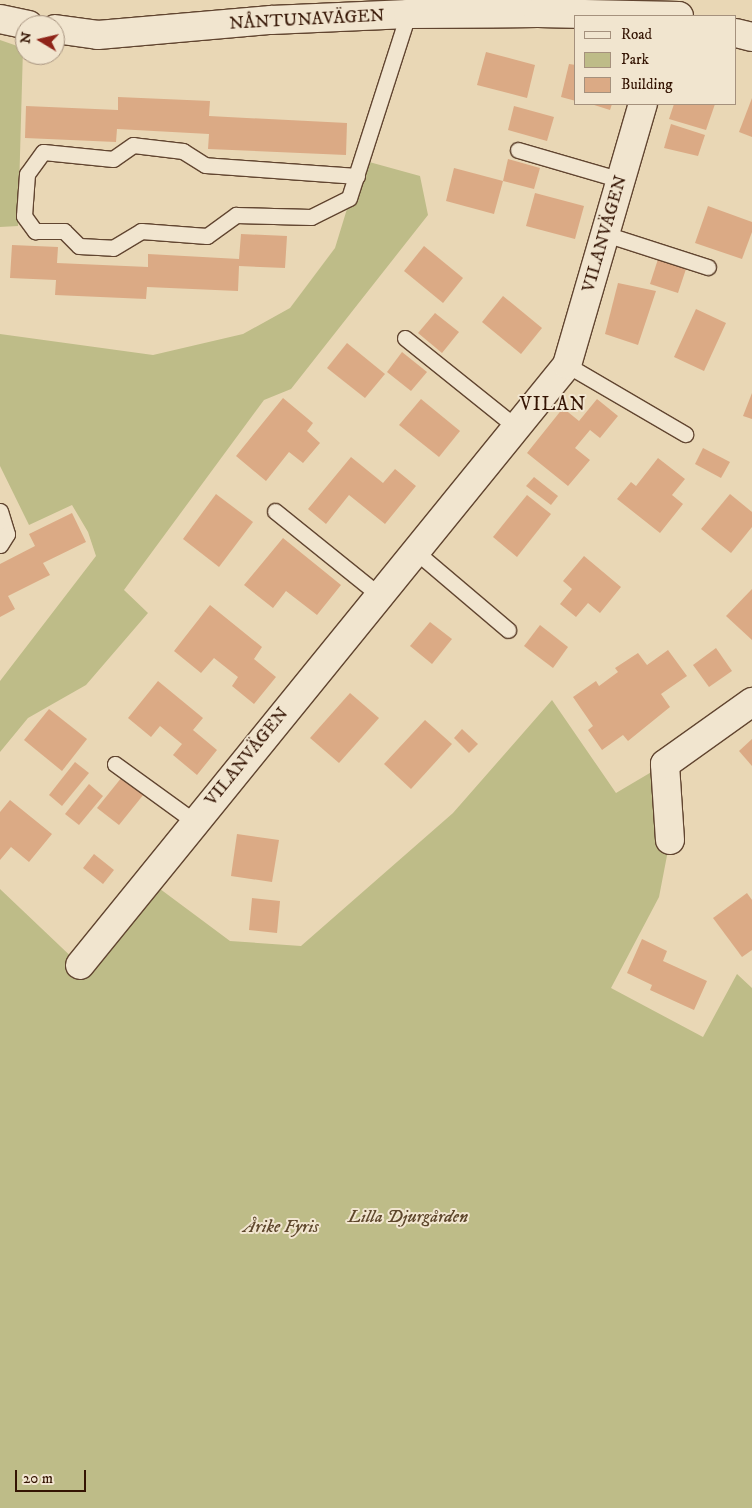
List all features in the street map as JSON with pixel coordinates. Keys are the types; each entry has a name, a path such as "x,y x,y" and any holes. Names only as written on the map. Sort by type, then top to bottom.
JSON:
{"street":[{"name":"NÅNTUNAVÄGEN","path":"65,30 98,35 271,20 408,14 674,12"},
{"path":"0,19 15,22"},
{"path":"737,32 752,37"},
{"name":"VILANVÄGEN","path":"80,965 566,365 643,105"},
{"path":"670,840 664,764 752,702"}],"lane":[{"path":"357,176 205,165 183,151 133,145 113,159 43,152 27,174 24,216 35,231 64,231 79,246 113,248 141,231 207,236 236,215 311,217 350,198 357,176 408,14"},
{"path":"518,150 620,180"},
{"path":"605,234 708,267"},
{"path":"405,338 516,427"},
{"path":"566,365 685,434"},
{"path":"0,511 7,534 0,545"},
{"path":"275,512 379,595"},
{"path":"415,551 508,630"},
{"path":"115,764 195,822"}],"green space":[{"path":"0,40 15,45 15,65 23,65 18,226 0,227"},
{"path":"362,160 420,176 428,215 291,389 264,400 124,590 148,613 86,685 28,718 0,752 0,681 96,556 88,532 72,505 29,525 0,466 0,334 153,355 243,334 290,308 335,248"},
{"name":"Årike Fyris","path":"552,700 616,793 665,764 670,840 659,897 611,988 703,1037 737,974 752,988 752,1508 0,1508 0,889 80,965 148,880 230,941 301,946 453,813"}],"building":[{"path":"486,52 535,65 527,98 477,85"},
{"path":"569,64 574,65 574,100 561,97"},
{"path":"118,97 210,101 209,116 347,123 346,155 208,149 209,134 117,129 116,142 25,138 26,106 118,110"},
{"path":"752,98 752,137 739,132"},
{"path":"594,105 612,105 610,110"},
{"path":"674,105 715,105 706,130 669,119"},
{"path":"514,106 554,117 547,141 508,130"},
{"path":"671,124 705,135 698,156 664,148"},
{"path":"508,159 540,168 534,189 503,181"},
{"path":"454,168 503,181 494,214 446,201"},
{"path":"535,193 584,206 575,239 526,226"},
{"path":"708,206 752,222 752,232 742,259 695,243"},
{"path":"241,234 287,236 285,268 239,266 238,291 147,287 146,299 55,295 56,280 10,278 12,245 58,247 57,263 148,267 148,254 239,259"},
{"path":"424,246 463,278 443,303 404,271"},
{"path":"658,259 687,266 678,293 650,284"},
{"path":"618,283 656,291 638,345 605,334"},
{"path":"503,296 542,328 521,354 482,322"},
{"path":"696,309 726,323 704,371 674,357"},
{"path":"435,313 459,332 442,353 418,333"},
{"path":"347,343 385,374 365,398 327,368"},
{"path":"402,352 427,372 411,391 387,372"},
{"path":"752,393 752,419 743,416"},
{"path":"283,398 313,423 307,431 320,443 303,463 289,452 266,481 236,456"},
{"path":"421,399 460,431 439,457 399,425"},
{"path":"597,399 618,416 600,438 590,430 575,448 590,460 568,486 527,453 563,408 579,421"},
{"path":"703,448 730,462 721,478 695,464"},
{"path":"351,457 383,483 395,469 416,486 385,524 349,495 326,524 308,509"},
{"path":"658,458 685,479 672,495 683,504 660,533 617,499 631,482 636,486"},
{"path":"534,477 558,496 551,505 526,486"},
{"path":"216,494 253,522 219,567 183,539"},
{"path":"730,494 752,512 752,527 731,553 701,529"},
{"path":"527,495 551,514 517,557 493,537"},
{"path":"72,513 86,542 43,563 50,575 8,596 15,609 0,617 0,564 35,546 29,534"},
{"path":"283,538 341,585 317,615 286,591 273,608 244,585"},
{"path":"584,556 621,587 600,613 588,603 576,617 560,604 572,589 563,581"},
{"path":"752,589 752,640 726,616"},
{"path":"210,605 262,647 254,659 276,677 254,704 232,686 238,677 214,658 201,673 174,651"},
{"path":"430,622 452,639 432,664 410,646"},
{"path":"540,625 568,647 553,668 524,646"},
{"path":"716,648 732,671 709,687 693,665"},
{"path":"668,650 687,676 661,694 670,707 628,741 623,735 602,750 588,730 593,726 573,697 596,681 599,686 618,672 615,668 638,653 647,665"},
{"path":"158,681 203,718 193,730 217,750 197,775 173,755 182,744 160,726 151,737 128,718"},
{"path":"350,693 379,718 339,763 310,738"},
{"path":"49,709 87,739 62,771 24,740"},
{"path":"425,720 452,744 411,789 384,764"},
{"path":"462,729 478,744 469,753 454,738"},
{"path":"752,739 752,766 739,751"},
{"path":"75,762 89,773 62,806 49,795"},
{"path":"122,777 144,794 119,825 97,808"},
{"path":"89,784 103,796 79,825 65,814"},
{"path":"10,800 52,834 29,862 11,847 0,860 0,812"},
{"path":"237,834 279,840 272,882 231,876"},
{"path":"94,854 114,870 103,884 83,868"},
{"path":"747,893 752,900 752,950 742,957 713,918"},
{"path":"252,898 280,901 277,933 249,930"},
{"path":"642,939 667,951 663,961 707,981 694,1010 650,990 652,985 627,973"}],"district":[{"name":"VILAN","path":"553,405"}],"park label":[{"name":"Lilla Djurgården","path":"408,1217"}]}
